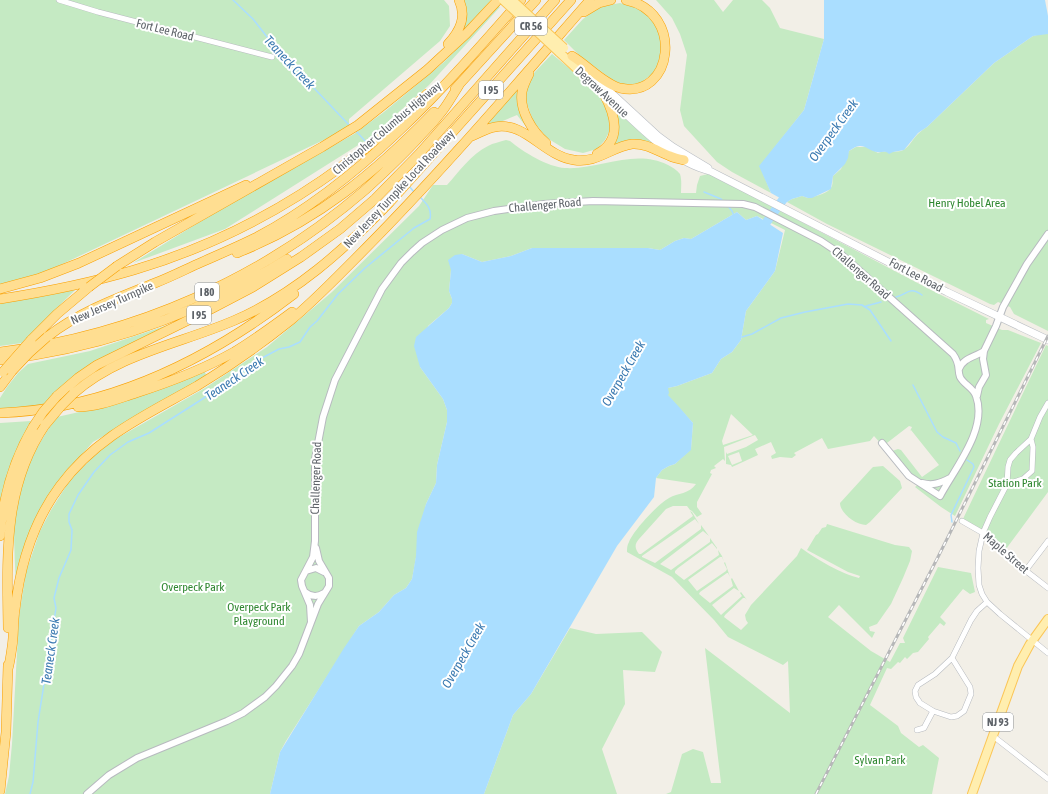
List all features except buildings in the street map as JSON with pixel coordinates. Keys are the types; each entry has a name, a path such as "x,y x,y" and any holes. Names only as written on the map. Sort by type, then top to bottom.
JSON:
{"highway":[{"path":"416,78 458,32 462,19 462,8 459,0"},
{"path":"5,374 31,340 52,319 89,287 117,266 155,242 358,125 427,70 498,0"},
{"name":"I 95","path":"177,274 241,245 286,220 324,195 368,153 416,113 460,68 521,0"},
{"name":"I 95","path":"177,274 204,267 291,228 383,168 536,0"},
{"name":"I 95","path":"0,536 4,505 18,456 33,427 57,396 78,378 97,365 217,307 253,287 291,264 340,229 394,180 555,0"},
{"name":"New Jersey Turnpike Local Roadway","path":"0,791 6,732 8,669 7,568 11,518 17,485 24,463 45,425 73,394 96,376 121,363 218,327 252,312 290,290 328,261 364,229 402,189 571,0"},
{"path":"8,669 13,646 17,596 21,572 28,548 45,510 66,478 88,455 112,435 209,378 258,345 313,301 422,191 590,0"},
{"path":"569,24 593,6 611,0"},
{"path":"572,56 607,81 621,88 636,88 646,84 654,78 661,68 665,57 666,45 664,33 659,22 652,13 638,4 626,0"},
{"path":"534,63 522,88 523,107 531,126 540,138 561,152 576,156 590,156 600,152 609,144 614,132 614,120 612,109 604,94"},
{"path":"468,139 488,129 505,126 520,130 555,154 572,160 590,160 621,147 635,144 684,160"},
{"name":"Christopher Columbus Highway","path":"0,299 63,288 107,277 145,267 193,249 240,228 280,207 368,153"},
{"path":"0,289 40,278 86,260 259,178 286,167"},
{"name":"I 80","path":"0,352 55,343 99,332 153,315 205,294 255,268 302,239 343,208 383,168"},
{"name":"I 80","path":"0,360 47,353 80,346 135,331 167,319 204,304 239,286 279,264 310,244 340,229"},
{"path":"0,413 56,407 88,401 115,393 157,377 198,357 246,328 305,285 328,261"},
{"path":"56,407 90,407 109,402 161,385 235,352 301,304 353,261"},
{"name":"New Jersey Turnpike","path":"0,387 5,374 47,337 70,321 90,310 177,274"}],"main road":[{"name":"Degraw Avenue","path":"503,0 561,50 572,56 655,134 680,152 702,164 710,171"},
{"name":"Degraw Avenue","path":"512,0 604,94 655,140 684,160 710,171 784,209"},
{"name":"Fort Lee Road","path":"784,209 854,243 947,292 1048,340"},
{"name":"NJ 93","path":"972,794 1012,681 1026,650 1048,619"}],"street":[{"name":"Fort Lee Road","path":"59,0 98,12 272,57"},
{"name":"Challenger Road","path":"311,622 310,605 301,582 303,575 313,557 315,541 315,459 322,417 332,386 382,289 401,263 422,243 455,223 494,210 544,204 593,201 740,204 755,207 825,243 838,252 953,354 961,358 970,359"},
{"path":"882,443 909,476 940,496 977,430 977,396 979,387 986,373 983,359 984,351 1007,299 1027,264 1048,234"},
{"path":"977,396 974,390 961,379 959,369 962,363 984,351"},
{"name":"Challenger Road","path":"953,354 958,363 959,369"},
{"path":"970,359 980,360 985,366"},
{"path":"967,384 975,385 983,381"},
{"path":"1048,403 1040,417 1031,439 1010,460 1007,484 983,533 978,555 978,576 982,594 987,602 1048,652"},
{"path":"1007,484 1023,479 1032,471 1033,447 1031,439"},
{"path":"917,482 929,485 940,483 950,478"},
{"name":"Maple Street","path":"962,520 983,533 1003,553 1048,588"},
{"name":"Challenger Road","path":"87,794 109,775 136,758 227,721 253,706 276,686 292,666 304,642 318,604 328,588 328,576 324,572 318,557 315,541"},
{"path":"1026,570 1048,541"},
{"path":"306,571 316,568 324,572"},
{"path":"305,592 315,596 325,592"},
{"path":"952,658 970,688 971,694 964,711 957,716 951,717 933,711 917,700 915,694 916,688 918,685 939,671 952,658 971,620 977,611 987,602"},
{"path":"917,730 924,728 933,711"},
{"path":"993,736 1048,778"}],"green space":[{"path":"0,0 444,0 449,6 450,26 440,41 349,119 349,128 33,278 0,284"},
{"path":"464,0 491,0 462,34 466,17"},
{"path":"656,0 714,0 723,12 733,0 762,0 770,8 780,28 824,39 804,110 760,166 771,193 732,172 717,162 684,126 680,110 687,55 680,34 672,18"},
{"path":"620,3 643,10 656,25 662,43 660,59 655,72 639,84 618,84 580,56 564,40 583,19 599,7"},
{"path":"498,6 500,7 429,85 371,137 225,229 133,263 211,215 354,134 384,112 444,62"},
{"name":"Henry Hobel Area","path":"1048,34 1048,331 1014,314 1010,307 998,302 994,305 990,304 827,224 787,202 802,196 808,198 828,191 832,186 833,176 841,169 849,151 856,147 867,147 878,153 898,152 903,150 919,133 994,63 1033,36"},
{"path":"552,54 593,88 605,102 611,128 605,140 597,149 583,153 565,149 547,138 533,121 526,101 526,85 534,73"},
{"path":"521,85 535,138 517,115 481,130"},
{"path":"617,111 657,147 639,142 605,152 617,128"},
{"name":"Overpeck Park","path":"506,140 544,162 565,168 578,168 630,159 655,160 670,166 680,174 681,193 696,193 700,176 708,174 989,319 986,320 986,323 1041,343 999,424 955,516 915,487 922,481 909,473 892,451 898,449 901,450 922,477 939,465 911,430 910,431 912,427 909,426 883,446 874,436 870,441 828,449 822,438 794,453 796,455 792,458 780,457 772,459 771,456 776,453 771,442 755,449 758,455 732,467 731,465 726,464 726,452 727,454 746,447 758,440 755,435 724,447 725,461 723,459 714,466 716,468 711,470 710,473 712,474 697,502 697,507 702,514 697,517 687,506 673,506 666,509 636,543 636,548 639,554 641,554 693,516 690,511 692,512 699,524 695,519 642,557 655,563 701,529 701,525 709,536 703,531 660,564 671,570 710,542 710,538 717,549 712,543 678,568 675,573 684,580 719,555 718,550 722,556 724,562 722,557 720,557 688,580 697,591 726,571 727,569 724,563 725,562 730,577 727,573 699,594 710,603 733,586 732,578 739,591 734,588 712,605 721,615 742,596 740,593 741,592 747,600 743,598 724,617 741,630 748,623 745,615 751,605 797,556 801,548 829,566 859,578 860,576 848,572 807,550 816,535 822,528 826,527 827,524 895,545 909,547 912,551 910,561 891,604 877,624 869,627 870,631 875,632 872,638 839,605 828,617 871,651 890,662 900,643 905,643 903,638 938,567 971,573 975,592 970,594 963,589 940,617 946,623 944,626 940,623 918,652 913,653 907,659 905,657 900,663 898,662 891,669 887,668 870,705 898,726 901,733 919,747 923,745 939,758 932,794 666,794 671,792 682,754 693,749 703,752 711,783 721,783 705,648 790,713 788,661 783,665 728,637 714,620 672,577 627,552 627,547 631,537 664,501 672,496 687,492 696,484 656,478 662,470 675,464 691,449 693,423 667,395 668,388 712,373 721,359 732,352 741,340 746,311 775,271 785,230 757,216 746,220 737,212 691,239 684,238 675,241 660,250 648,248 532,248 511,256 482,262 462,254 451,270 449,291 452,303 449,308 428,326 420,367 443,399 447,410 447,422 437,465 436,483 426,504 412,579 406,588 394,595 379,612 359,626 280,752 270,794 5,794 9,776 12,744 19,616 26,572 40,531 70,480 94,456 114,440 205,388 267,347 332,292 419,206 433,185 447,185 482,149","holes":["731,414 753,435 723,445 722,441","739,452 742,461 732,465 728,456"]},
{"path":"75,290 22,343 0,346 0,303"},
{"path":"174,323 51,397 42,406 0,409 0,398 18,373 28,364 90,351"},
{"name":"Station Park","path":"1046,345 1048,346 1048,492 1003,553 983,533 962,521"},
{"path":"204,370 207,377 93,442 55,485 33,524 16,586 14,527 18,497 27,469 41,442 57,417 97,408"},
{"path":"31,421 16,452 0,504 0,423"},
{"path":"883,466 900,481 902,488 866,525 853,521 843,511 840,503 873,467"},
{"path":"570,628 596,634 642,632 662,652 655,672 623,670 625,704 602,749 617,794 484,794 513,715 531,694"}],"water":[{"path":"824,0 1045,0 1048,16 1048,34 1033,36 994,63 927,127 918,133 904,150 889,154 858,146 849,151 845,164 833,176 831,189 812,198 802,196 787,202 771,193 759,166 804,110 824,39"},
{"path":"737,212 746,220 757,216 783,233 775,271 746,311 741,340 732,352 721,359 712,373 668,388 668,395 693,423 691,450 675,464 662,470 656,478 654,497 617,546 531,694 513,715 484,794 270,794 280,752 344,648 359,626 379,612 394,595 406,588 412,579 416,556 417,532 426,504 436,483 437,465 447,422 447,410 443,399 420,367 414,346 416,337 449,308 452,303 449,291 451,270 448,260 455,255 462,254 482,262 511,256 532,248 648,248 660,250 675,241 684,238 691,239"}],"waterway":[{"name":"Teaneck Creek","path":"233,0 253,19 275,47 350,126"},
{"name":"Teaneck Creek","path":"356,131 367,143"},
{"name":"Teaneck Creek","path":"409,186 414,192"},
{"name":"Overpeck Creek","path":"760,231 790,190"},
{"path":"704,192 721,199 724,202"},
{"name":"Teaneck Creek","path":"30,794 33,782 38,722 56,608 54,598 59,578 71,550 72,530 69,522 69,514 78,495 94,472 110,455 128,442 149,433 226,384 262,358 279,349 289,347 300,342 310,327 317,321 338,294 365,268 414,228 430,219 428,207 420,197"},
{"path":"728,206 734,216"},
{"path":"896,297 911,291 918,292 922,295"},
{"path":"866,306 881,302"},
{"path":"742,337 752,334 781,318 848,304 862,305 870,310 891,341"},
{"path":"913,385 937,432 943,437 956,443 960,451"},
{"path":"952,522 951,515 974,467 973,464 967,460"}],"railway":[{"path":"816,794 939,555 1048,336"}],"park label":[{"name":"Overpeck Park Playground","path":"259,614"},
{"name":"Sylvan Park","path":"880,760"}]}
